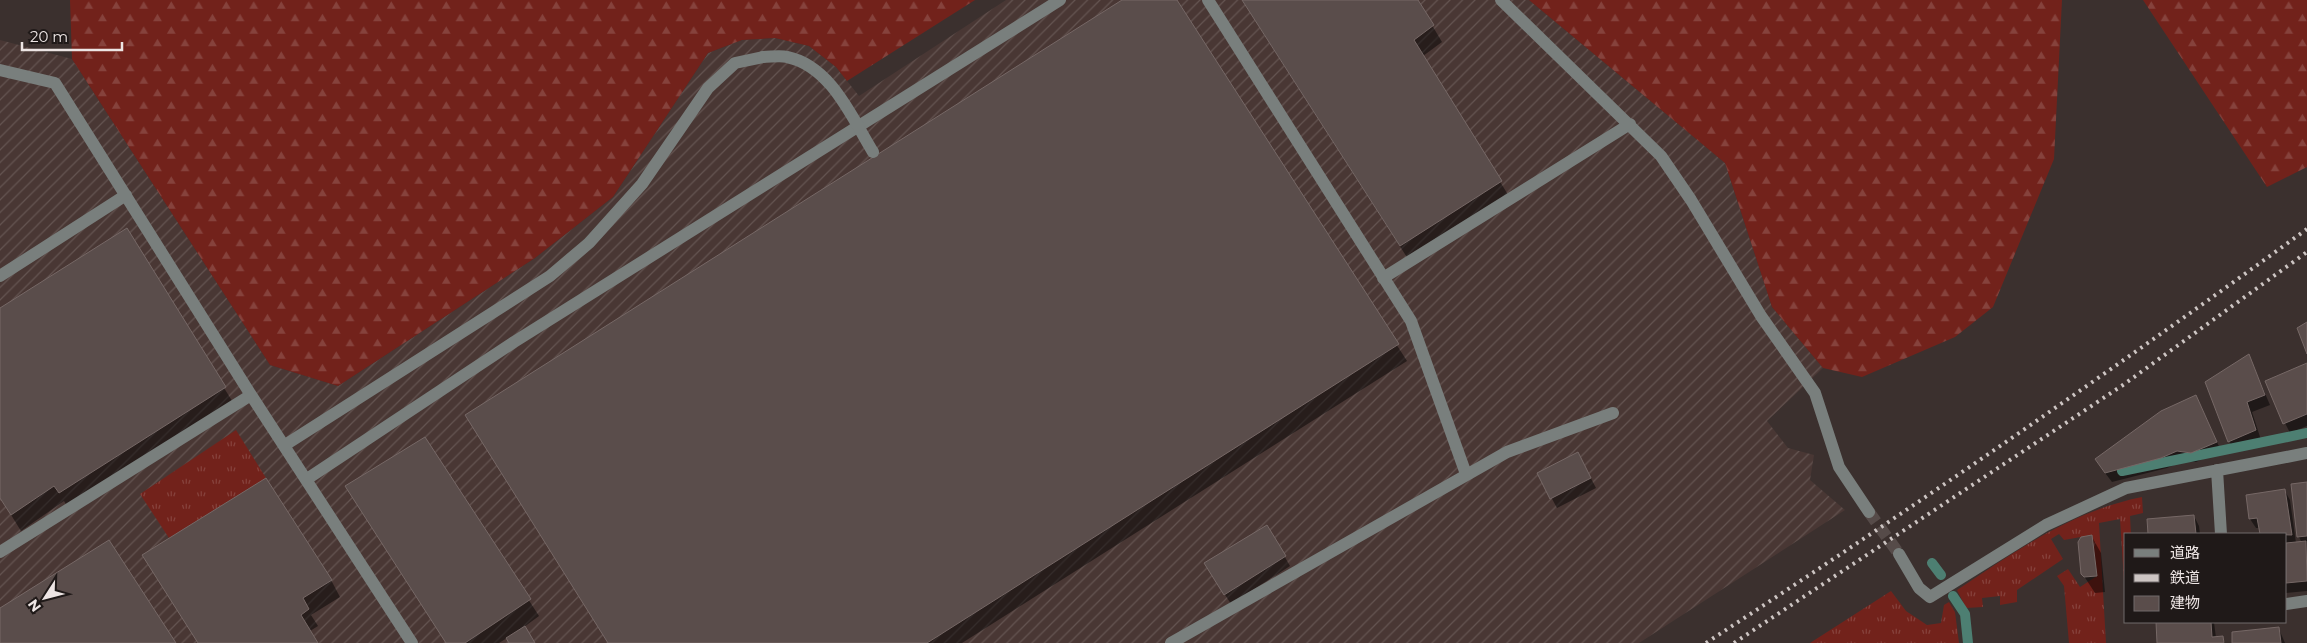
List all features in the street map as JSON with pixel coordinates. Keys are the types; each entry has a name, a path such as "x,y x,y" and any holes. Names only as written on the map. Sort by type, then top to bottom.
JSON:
{"street":[{"path":"307,479 514,342 1060,0"},
{"path":"1208,0 1411,321 1466,474"},
{"path":"1501,0 1661,156 1692,200 1761,316 1815,393 1839,467 1870,512"},
{"path":"285,445 550,276 589,243 642,184 708,88 735,63 763,57 787,57 812,68 834,89 873,152"},
{"path":"0,70 56,83 251,395 412,643"},
{"path":"1383,278 1630,124"},
{"path":"0,276 126,195"},
{"path":"0,552 251,395"},
{"path":"1171,643 1507,452 1613,413"},
{"path":"1899,554 1919,588 1930,597 2046,525 2126,488 2307,453"},
{"path":"2217,470 2221,533"},
{"path":"2287,604 2307,602"}],"shaded area":[{"path":"1006,0 1529,0 1725,163 1772,307 1823,368 1767,421 1788,448 1814,455 1810,480 1845,510 1639,643 0,643 0,40 72,59 270,365 338,386 535,258 613,197 708,53 742,40 775,38 809,46 836,67 859,96"}],"green space":[{"path":"70,0 975,0 847,81 836,67 809,46 775,38 742,40 708,53 613,197 535,258 338,386 270,365 72,59"},
{"path":"1529,0 2062,0 2054,159 1993,307 1955,337 1862,377 1823,368 1772,307 1725,163"},
{"path":"2143,0 2307,0 2307,167 2267,187"},
{"path":"236,430 266,478 169,538 140,494"},
{"path":"2142,497 2143,513 2130,516 2131,533 2124,533 2124,581 2120,519 2099,523 2106,643 2069,643 2064,586 2057,576 2068,569 2080,587 2097,576 2092,535 2064,540 2059,534 2051,539 2063,559 2017,590 2017,602 2000,605 2000,596 1982,598 1983,607 1966,608 1957,590 2045,534 2068,522 2116,503"},
{"path":"1891,591 1906,611 1927,625 1941,623 1944,605 1949,602 1955,612 1959,643 1810,643"}],"building":[{"path":"1122,0 1177,0 1399,344 927,643 608,643 465,415"},
{"path":"1242,0 1418,0 1434,25 1414,40 1502,181 1400,246"},
{"path":"127,228 226,387 59,493 54,486 11,515 0,498 0,308"},
{"path":"2307,322 2307,354 2297,328"},
{"path":"2249,354 2265,395 2247,402 2256,430 2228,442 2205,382"},
{"path":"2307,363 2307,414 2283,424 2265,381"},
{"path":"2196,395 2217,442 2191,453 2177,451 2161,458 2105,473 2095,459 2161,411"},
{"path":"425,437 531,599 465,643 446,643 345,486"},
{"path":"1578,452 1591,478 1550,499 1537,473"},
{"path":"266,478 332,580 303,598 309,609 301,615 318,643 198,643 142,555"},
{"path":"2307,482 2307,536 2297,537 2291,484"},
{"path":"2285,489 2292,535 2287,535 2287,533 2260,533 2257,518 2249,519 2246,495"},
{"path":"2194,515 2196,533 2148,533 2147,519"},
{"path":"1267,525 1286,556 1224,595 1204,563"},
{"path":"2092,535 2097,576 2084,577 2081,574 2078,542 2081,537"},
{"path":"109,540 176,643 0,643 0,608"},
{"path":"2306,541 2307,581 2287,583 2287,543"},
{"path":"2156,623 2211,623 2212,637 2223,636 2224,643 2157,643"},
{"path":"525,626 535,643 509,643 506,638"},
{"path":"2279,627 2281,643 2232,643 2232,632"}],"waterway":[{"path":"2122,471 2307,433"},
{"path":"1932,563 1941,575"},
{"path":"1953,596 1965,614 1968,643"}],"tunnel":[{"path":"1869,512 1899,554"}],"railway":[{"path":"1706,643 2009,440 2307,229"},
{"path":"1734,643 2123,385 2307,252"}]}
